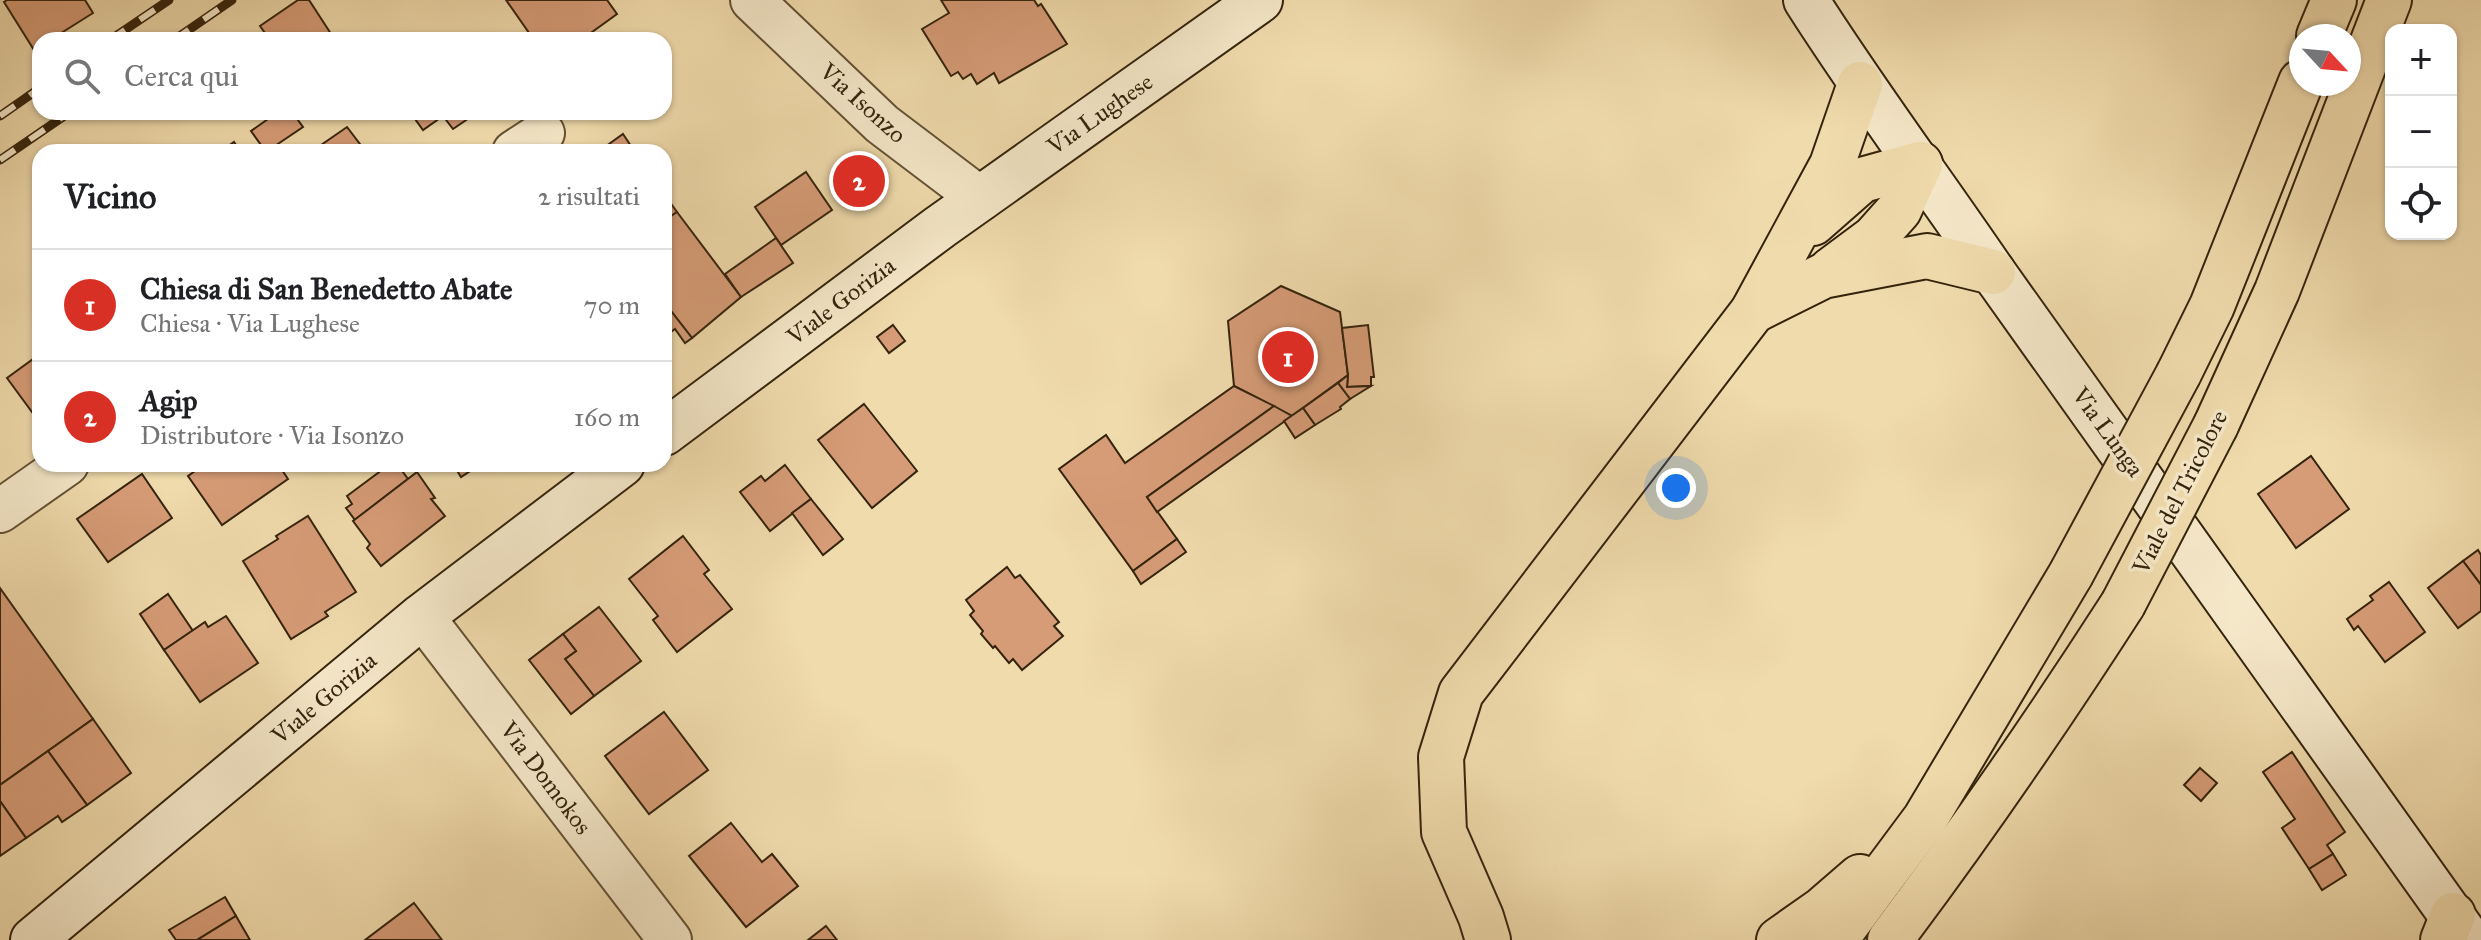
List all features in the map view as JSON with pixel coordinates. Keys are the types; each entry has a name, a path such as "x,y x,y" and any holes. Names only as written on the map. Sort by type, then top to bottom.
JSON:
{"highway":[{"path":"2324,24 2334,0"},
{"name":"Viale del Tricolore","path":"1890,940 1958,849 2123,604 2216,425 2277,291 2389,0"},
{"path":"1494,932 1444,832 1441,757 1461,693 1753,311 1832,165 1860,84"},
{"path":"1835,940 1925,819 2071,574 2212,306 2295,96"},
{"path":"1789,247 1831,205 1862,180 1920,164"},
{"path":"1753,311 1823,276 1874,238 1899,210 1920,164"},
{"path":"1823,276 1927,256 1993,272"},
{"path":"1779,940 1823,909 1925,819"},
{"path":"1919,940 1936,915 1958,849"}],"main road":[{"name":"Via Lughese","path":"940,227 1260,0"},
{"name":"Via Lunga","path":"1806,0 1860,84 1920,164 2455,932"},
{"name":"Viale Gorizia","path":"672,427 940,227"},
{"name":"Viale Gorizia","path":"33,940 422,616 605,472"}],"street":[{"name":"Via Isonzo","path":"752,0 882,124 981,199"},
{"path":"0,511 56,472"},
{"name":"Via Domokos","path":"422,616 670,940"}],"building":[{"path":"85,0 93,13 63,32 32,32 32,47 4,2"},
{"path":"298,0 309,0 330,32 264,32 260,26"},
{"path":"506,0 607,0 617,14 592,32 528,32"},
{"path":"941,0 1034,0 1038,6 1041,4 1067,44 999,83 994,73 977,84 971,74 963,79 958,72 951,76 922,29 949,13"},
{"path":"267,120 298,120 303,127 278,144 260,144 251,131"},
{"path":"416,120 437,120 423,130"},
{"path":"446,120 466,120 453,129"},
{"path":"347,127 360,144 323,144"},
{"path":"623,134 630,144 609,144"},
{"path":"806,172 832,210 781,245 755,207"},
{"path":"677,212 741,297 692,338 672,312 672,215"},
{"path":"776,238 793,263 741,297 725,274"},
{"path":"1281,286 1340,312 1348,375 1292,416 1234,386 1228,321"},
{"path":"672,312 692,338 685,343 675,329 672,331"},
{"path":"893,325 905,341 889,353 877,337"},
{"path":"1368,325 1374,377 1371,377 1371,386 1347,387 1342,328"},
{"path":"32,360 32,412 7,378"},
{"path":"1348,375 1347,387 1371,386 1350,399 1338,383"},
{"path":"1338,383 1350,399 1341,409 1315,425 1303,408"},
{"path":"1234,386 1274,406 1147,497 1177,539 1133,571 1059,469 1106,435 1125,463"},
{"path":"864,404 917,471 872,508 818,440"},
{"path":"1274,406 1292,416 1157,512 1147,497"},
{"path":"1303,408 1315,425 1295,438 1284,421"},
{"path":"2311,456 2349,509 2296,548 2258,494"},
{"path":"785,465 811,499 770,531 740,492 761,476 765,481"},
{"path":"194,472 283,472 288,479 222,525 188,476"},
{"path":"379,472 403,472 408,479 355,520 346,508 352,504 347,496"},
{"path":"417,472 435,498 431,499 445,516 381,566 353,521"},
{"path":"142,474 172,518 108,562 77,519"},
{"path":"811,499 843,539 823,555 792,513"},
{"path":"308,516 356,592 325,612 328,616 291,639 243,561"},
{"path":"683,536 709,570 704,574 732,609 677,652 653,620 658,616 629,579"},
{"path":"1177,539 1186,552 1141,584 1133,571"},
{"path":"2478,550 2481,555 2481,585 2463,561"},
{"path":"2463,561 2481,585 2481,611 2458,628 2428,588"},
{"path":"1007,567 1015,578 1020,575 1059,622 1054,626 1063,636 1022,670 1013,659 1009,663 981,634 983,631 970,615 974,611 966,600"},
{"path":"2389,582 2425,632 2385,662 2358,626 2354,630 2347,619 2373,600 2370,596"},
{"path":"0,588 93,719 0,785"},
{"path":"168,594 193,631 164,650 140,614"},
{"path":"599,607 641,661 594,696 565,659 576,651 563,634"},
{"path":"226,616 258,663 200,702 164,650 205,622 208,627"},
{"path":"563,634 576,651 565,659 594,696 571,714 529,660"},
{"path":"664,712 708,770 649,814 605,756"},
{"path":"93,719 131,773 87,805 48,751"},
{"path":"48,751 87,805 62,822 58,816 26,838 0,801 0,785"},
{"path":"2292,752 2345,832 2327,845 2333,854 2309,869 2282,828 2295,819 2263,772"},
{"path":"2200,768 2217,783 2201,801 2184,785"},
{"path":"0,801 26,838 0,856"},
{"path":"731,823 762,862 772,854 798,886 746,927 689,856"},
{"path":"2333,854 2346,875 2322,890 2309,869"},
{"path":"225,897 236,916 197,940 176,940 169,930"},
{"path":"414,903 442,940 365,940"},
{"path":"236,916 250,940 197,940"},
{"path":"826,926 837,940 808,940"}],"railway":[{"path":"122,32 169,0"},
{"path":"186,32 232,0"},
{"path":"0,116 32,94"},
{"path":"0,160 58,120"}],"place":[{"name":"Agip","path":"859,181"},
{"name":"Chiesa di San Benedetto Abate","path":"1288,357"}]}
